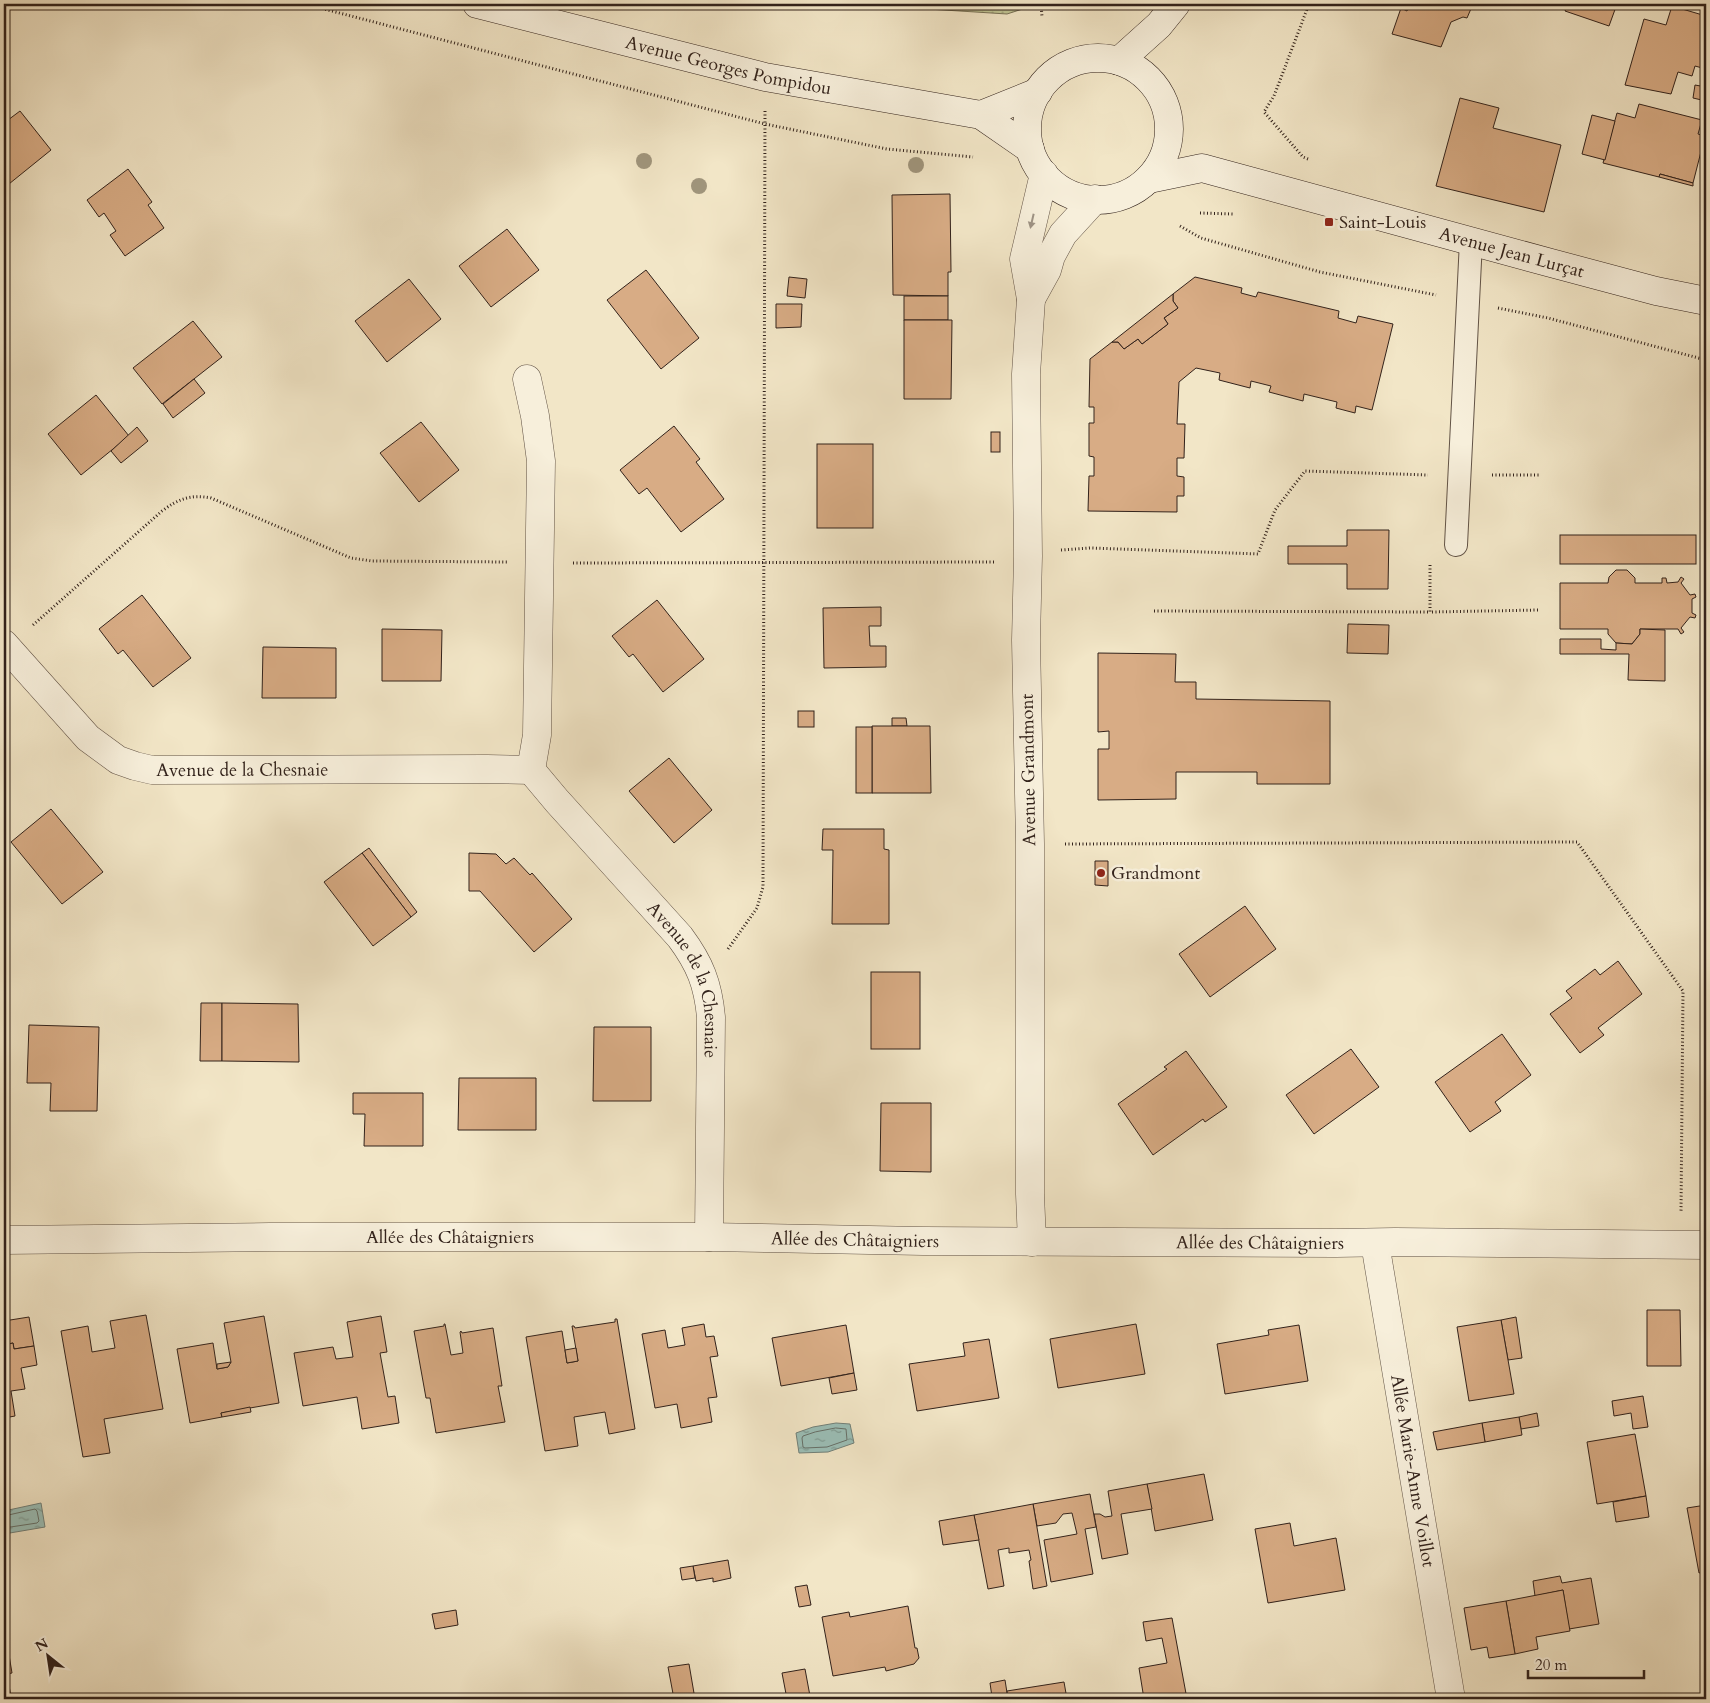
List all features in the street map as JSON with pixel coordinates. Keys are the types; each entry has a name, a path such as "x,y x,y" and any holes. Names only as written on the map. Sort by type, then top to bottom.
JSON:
{"street":[{"name":"Avenue Georges Pompidou","path":"477,4 765,77 981,116 1030,149"},
{"path":"1119,61 1158,25 1176,4"},
{"path":"1154,84 1158,25"},
{"name":"Avenue Georges Pompidou","path":"1091,58 1109,58 1141,72 1154,84 1165,104 1169,126 1168,140 1161,161 1148,178 1128,193 1112,198 1095,199 1078,197 1063,190 1044,174 1030,149 1027,133 1029,116 1038,92 1049,78 1073,62 1091,58"},
{"name":"Avenue Georges Pompidou","path":"981,116 1038,92"},
{"path":"1169,126 1202,168"},
{"name":"Avenue Jean Lurçat","path":"1148,178 1202,168 1656,291 1706,301"},
{"name":"Avenue Grandmont","path":"1032,1242 1030,1174 1030,844 1026,640 1028,556 1026,374 1030,299 1024,259 1044,174"},
{"name":"Avenue Grandmont","path":"1030,299 1047,270 1051,256 1063,234 1095,199"},
{"path":"527,379 535,416 540,461 537,735 531,770"},
{"name":"Avenue de la Chesnaie","path":"5,646 88,738 118,760 135,766 152,770 531,770 556,801 680,937 693,955 702,974 709,995 711,1017 709,1237"},
{"name":"Allée des Châtaigniers","path":"4,1240 270,1237 709,1237 1032,1242 1375,1242 1694,1245"},
{"name":"Allée Marie-Anne Voillot","path":"1375,1242 1451,1699"}],"lane":[{"path":"1456,545 1471,241"}],"path":[{"path":"305,4 765,124 887,149 973,158"},
{"path":"1041,4 1042,17"},
{"path":"1264,112 1274,96 1309,4"},
{"path":"702,974 715,967 757,908 763,887 765,77"},
{"path":"1053,551 1090,548 1258,554 1275,510 1305,471 1541,475"},
{"path":"5,646 162,511 174,502 188,497 200,496 211,498 350,558 372,561 995,562"},
{"path":"1154,611 1430,612"},
{"path":"1065,844 1577,842 1683,991 1694,1245"}],"green space":[{"path":"849,4 1038,4 1007,14"}],"water":[{"path":"836,1423 850,1424 854,1443 828,1452 799,1453 796,1433 813,1427"},
{"path":"41,1503 45,1527 4,1534 4,1511"}],"building":[{"path":"1410,4 1473,4 1467,18 1463,17 1451,22 1441,47 1392,34 1401,8 1407,11"},
{"path":"1568,4 1617,4 1609,26 1565,11"},
{"path":"1672,6 1706,16 1706,69 1695,66 1692,76 1678,72 1671,94 1625,85 1644,19 1666,25"},
{"path":"1695,85 1706,87 1706,101 1693,98"},
{"path":"1460,98 1499,108 1493,128 1561,145 1544,212 1436,186"},
{"path":"1639,104 1702,120 1698,134 1705,136 1693,183 1660,174 1659,177 1603,163 1617,113 1635,118"},
{"path":"20,111 51,150 4,188 4,123"},
{"path":"1592,115 1615,121 1605,160 1582,154"},
{"path":"128,169 152,202 148,205 164,228 125,256 110,235 116,231 104,213 99,217 87,200"},
{"path":"1660,174 1693,183 1693,186 1659,177"},
{"path":"950,194 951,272 948,272 948,296 893,295 892,195"},
{"path":"507,229 539,270 491,307 459,266"},
{"path":"646,270 699,338 661,369 607,300"},
{"path":"789,277 807,279 805,298 787,296"},
{"path":"1195,277 1242,288 1241,293 1256,297 1258,292 1339,311 1338,318 1356,323 1358,316 1393,324 1372,410 1356,406 1355,413 1336,408 1337,402 1304,394 1303,401 1269,392 1271,386 1251,381 1250,388 1219,380 1220,373 1196,368 1179,382 1177,424 1185,424 1184,458 1177,458 1177,476 1184,477 1184,496 1177,496 1177,512 1088,511 1089,476 1094,476 1094,457 1089,456 1089,423 1094,423 1094,407 1089,407 1090,359 1112,342 1118,342 1124,349 1138,339 1142,344 1168,324 1164,318 1178,308 1173,301 1173,294"},
{"path":"409,279 441,319 387,362 355,321"},
{"path":"1173,294 1173,301 1178,308 1164,318 1168,324 1142,344 1138,339 1124,349 1118,342 1112,342"},
{"path":"904,296 948,296 948,320 904,320"},
{"path":"776,304 802,304 801,327 776,328"},
{"path":"904,320 952,320 951,399 904,399"},
{"path":"193,321 222,357 162,404 133,368"},
{"path":"194,379 205,393 173,418 163,404"},
{"path":"96,395 129,436 81,475 48,434"},
{"path":"421,422 459,470 419,502 380,453"},
{"path":"674,426 700,459 696,462 724,499 681,532 647,488 639,494 620,470"},
{"path":"137,427 148,441 121,463 111,451"},
{"path":"991,432 1000,432 1000,452 991,452"},
{"path":"817,444 873,444 873,528 817,528"},
{"path":"1347,530 1389,530 1388,589 1347,589 1347,564 1288,564 1288,546 1347,546"},
{"path":"1560,535 1696,535 1696,564 1560,564"},
{"path":"1616,570 1627,570 1635,578 1635,583 1662,583 1662,578 1666,578 1667,583 1678,582 1681,577 1684,579 1681,583 1690,595 1695,594 1696,597 1692,599 1692,613 1696,615 1695,618 1690,617 1681,628 1684,632 1681,634 1678,629 1640,629 1640,634 1632,644 1616,643 1608,634 1608,629 1560,629 1560,583 1608,583 1609,577"},
{"path":"142,595 191,658 153,687 123,650 118,654 99,629"},
{"path":"657,600 704,659 663,692 633,654 629,657 612,636"},
{"path":"881,607 881,626 869,626 870,646 886,646 886,667 824,668 823,608"},
{"path":"1348,624 1389,625 1388,654 1347,653"},
{"path":"382,629 442,630 441,681 382,681"},
{"path":"1640,629 1665,630 1665,681 1628,680 1629,654 1560,654 1560,639 1601,639 1601,649 1616,650 1616,643 1632,644 1640,634"},
{"path":"263,647 336,648 336,698 262,698"},
{"path":"1098,653 1176,654 1175,682 1196,682 1196,699 1330,701 1330,784 1257,784 1257,772 1176,772 1176,799 1098,800 1098,749 1109,749 1109,731 1098,732"},
{"path":"798,711 814,711 814,727 798,727"},
{"path":"892,718 906,718 907,726 892,726"},
{"path":"872,726 930,726 931,793 872,793"},
{"path":"856,727 872,727 872,793 856,793"},
{"path":"669,758 712,810 674,843 629,791"},
{"path":"51,809 103,872 62,904 11,842"},
{"path":"823,829 884,829 884,849 889,850 889,924 832,924 833,850 822,850"},
{"path":"369,848 417,912 411,917 362,853"},
{"path":"362,853 411,917 373,946 324,882"},
{"path":"469,853 496,854 506,864 514,858 530,875 532,873 572,919 534,952 480,891 469,891"},
{"name":"Grandmont","path":"1095,861 1108,861 1108,886 1095,885"},
{"path":"1245,906 1276,949 1210,997 1179,954"},
{"path":"1618,961 1642,994 1598,1028 1604,1035 1580,1053 1550,1014 1572,998 1566,991 1595,969 1600,975"},
{"path":"871,972 920,972 920,1049 871,1049"},
{"path":"201,1003 222,1003 222,1061 200,1061"},
{"path":"222,1003 298,1004 299,1062 222,1061"},
{"path":"29,1025 99,1027 97,1111 50,1111 51,1083 27,1083"},
{"path":"594,1027 651,1027 651,1101 593,1101"},
{"path":"1502,1034 1531,1075 1495,1102 1501,1111 1470,1132 1435,1082"},
{"path":"1351,1049 1379,1087 1314,1134 1286,1095"},
{"path":"1186,1051 1227,1107 1205,1122 1203,1119 1153,1155 1118,1104 1167,1069 1164,1067"},
{"path":"459,1078 536,1078 536,1130 458,1130"},
{"path":"353,1093 423,1093 423,1146 364,1146 365,1114 353,1114"},
{"path":"881,1103 931,1103 931,1172 880,1171"},
{"path":"1647,1310 1680,1310 1681,1366 1647,1366"},
{"path":"146,1315 163,1409 104,1419 110,1453 83,1457 61,1331 88,1326 92,1352 115,1348 110,1321"},
{"path":"264,1316 279,1403 221,1413 222,1417 190,1423 177,1349 213,1343 217,1369 228,1367 231,1362 224,1323"},
{"path":"381,1316 387,1352 380,1353 388,1397 395,1396 399,1423 362,1429 357,1397 303,1406 294,1353 333,1347 336,1359 353,1357 347,1322"},
{"path":"29,1317 34,1346 14,1349 13,1343 4,1345 4,1321"},
{"path":"1516,1317 1522,1358 1508,1360 1501,1320"},
{"path":"615,1319 617,1319 635,1429 609,1434 605,1412 574,1417 578,1446 545,1451 526,1337 562,1331 567,1363 578,1361 572,1326 575,1328 615,1322"},
{"path":"1501,1320 1514,1394 1469,1401 1457,1327"},
{"path":"444,1324 451,1355 463,1353 461,1331 462,1333 493,1328 502,1386 498,1386 505,1422 436,1433 430,1398 426,1398 414,1331 444,1326"},
{"path":"704,1324 706,1337 714,1336 718,1356 710,1357 717,1397 708,1398 712,1422 681,1428 677,1404 655,1408 642,1334 665,1330 668,1348 685,1345 682,1328"},
{"path":"1136,1324 1145,1374 1058,1388 1050,1339"},
{"path":"846,1325 854,1373 781,1386 772,1338"},
{"path":"1299,1325 1308,1381 1225,1394 1217,1344 1269,1335 1268,1330"},
{"path":"989,1339 999,1398 917,1411 909,1364 965,1356 963,1343"},
{"path":"13,1343 14,1349 34,1346 37,1365 21,1368 25,1389 11,1391 15,1416 4,1418 4,1345"},
{"path":"576,1348 578,1361 567,1363 565,1350"},
{"path":"231,1362 228,1367 217,1369 217,1364"},
{"path":"854,1373 857,1390 832,1394 829,1378"},
{"path":"1643,1396 1648,1427 1633,1429 1631,1413 1614,1416 1612,1401"},
{"path":"250,1407 251,1412 222,1417 221,1413"},
{"path":"1537,1413 1539,1426 1521,1429 1519,1417"},
{"path":"1519,1417 1522,1435 1485,1442 1482,1423"},
{"path":"1482,1423 1485,1442 1437,1450 1433,1432"},
{"path":"1635,1434 1646,1496 1597,1504 1587,1442"},
{"path":"1204,1474 1213,1520 1155,1531 1147,1484"},
{"path":"1147,1484 1152,1509 1121,1514 1128,1554 1102,1559 1094,1514 1100,1514 1105,1517 1112,1516 1108,1491"},
{"path":"1090,1494 1096,1527 1085,1529 1093,1574 1051,1582 1044,1540 1077,1534 1072,1513 1063,1514 1056,1523 1037,1526 1033,1504"},
{"path":"1646,1496 1649,1517 1616,1522 1613,1502"},
{"path":"1033,1504 1047,1586 1033,1589 1029,1550 1009,1553 1009,1548 998,1550 1004,1586 988,1589 974,1515"},
{"path":"1706,1505 1706,1571 1699,1573 1687,1508"},
{"path":"974,1515 979,1540 943,1545 939,1521"},
{"path":"1290,1523 1294,1546 1336,1538 1345,1590 1268,1603 1255,1529"},
{"path":"728,1560 731,1578 713,1582 713,1578 696,1581 693,1566"},
{"path":"693,1566 695,1578 682,1580 680,1568"},
{"path":"1560,1576 1562,1583 1591,1578 1599,1624 1569,1629 1563,1590 1535,1596 1533,1581"},
{"path":"807,1585 811,1605 799,1607 795,1587"},
{"path":"1563,1590 1570,1631 1536,1637 1538,1649 1515,1654 1506,1601"},
{"path":"1506,1601 1515,1654 1489,1658 1487,1647 1471,1650 1464,1608"},
{"path":"908,1606 915,1648 917,1648 919,1658 914,1664 886,1671 885,1667 833,1676 822,1617 849,1612 850,1617"},
{"path":"456,1610 458,1625 435,1629 432,1614"},
{"path":"1172,1618 1187,1699 1144,1699 1139,1668 1167,1663 1162,1638 1146,1641 1143,1622"},
{"path":"4,1643 7,1643 12,1673 7,1674 11,1697 4,1699"},
{"path":"689,1664 695,1699 674,1699 668,1667"},
{"path":"805,1669 810,1696 787,1699 782,1673"},
{"path":"1005,1680 1008,1699 979,1699 992,1697 990,1683"},
{"path":"1064,1682 1067,1699 1008,1699 1007,1691"}],"place":[{"name":"Saint-Louis","path":"1329,222"},
{"name":"Grandmont","path":"1101,873"}]}
